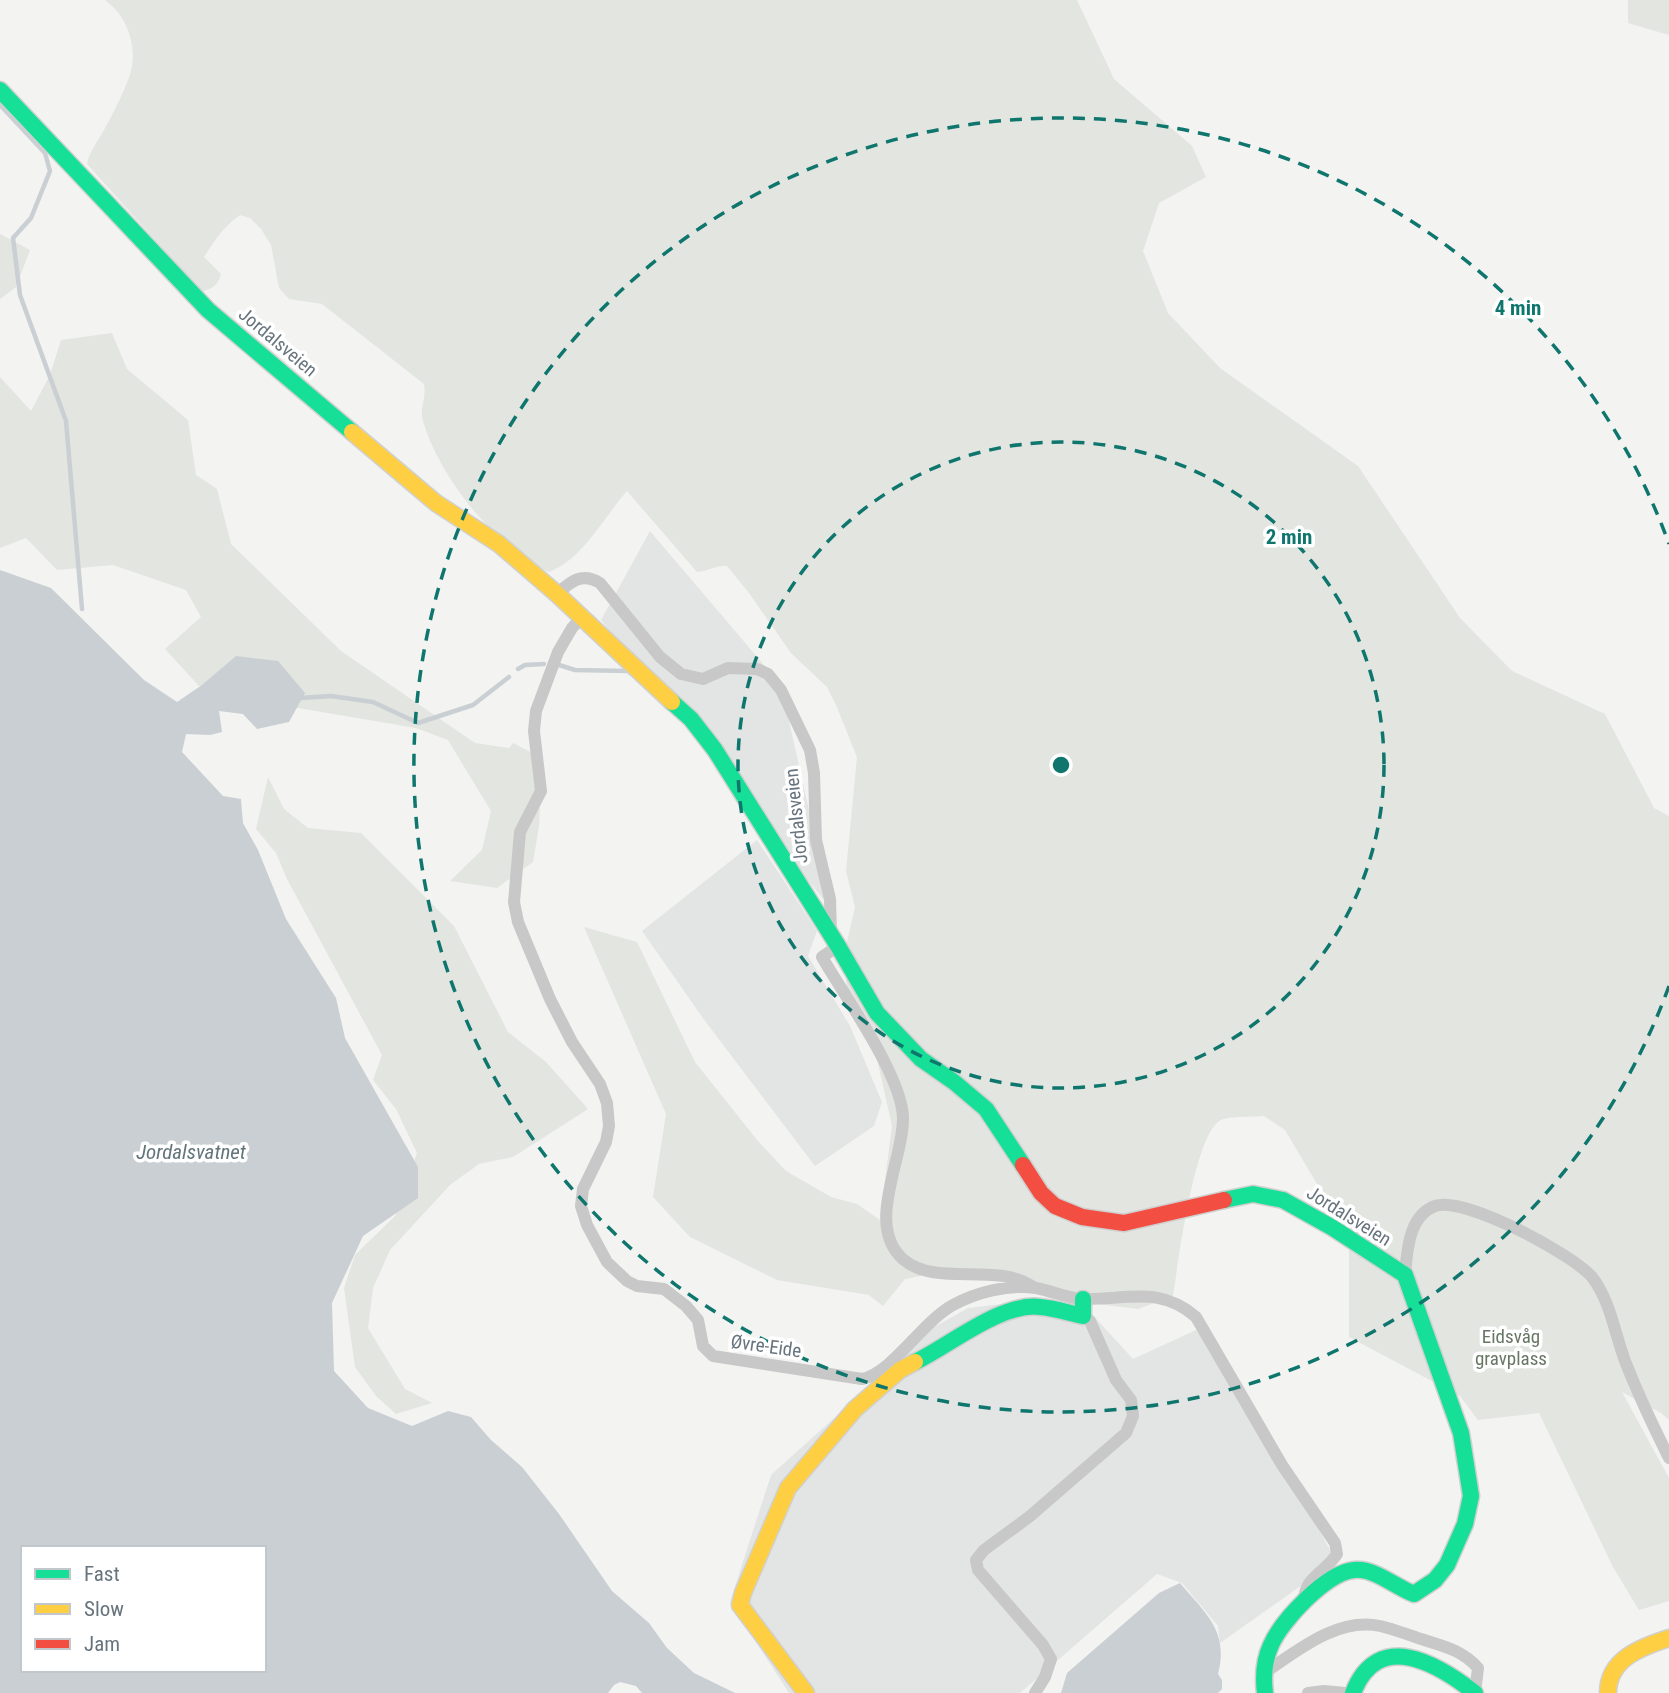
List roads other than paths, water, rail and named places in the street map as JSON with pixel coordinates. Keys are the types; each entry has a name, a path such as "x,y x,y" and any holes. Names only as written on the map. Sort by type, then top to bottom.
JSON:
{"street":[{"name":"Jordalsveien","path":"0,90 208,310 436,503 499,544 557,594 691,719 715,750 877,1013 921,1059 986,1109 1041,1193 1055,1206 1082,1217 1124,1223 1253,1194 1283,1200 1333,1228 1405,1275"},
{"name":"Jordalsveien","path":"557,594 581,577 592,578 600,583 660,657 681,674 703,679 737,667 762,671 775,681 810,750 814,773 818,858 830,900 834,940"},
{"name":"Øvre-Eide","path":"581,618 558,652 536,711 534,731 541,791 520,832 514,902 518,922 550,999 572,1042 600,1084 607,1103 606,1142 587,1178 581,1198 587,1225 607,1262 627,1281 637,1286 664,1289 685,1306 698,1320 703,1346 708,1353 718,1358 862,1379 871,1377 930,1322 952,1306 993,1290 1035,1288 1083,1299 1148,1296 1166,1298 1182,1305 1196,1317 1282,1465 1335,1543 1337,1554 1303,1591 1304,1603"},
{"name":"Øvre-Eide","path":"834,940 822,957 881,1057 898,1091 901,1104 900,1148 888,1196 887,1223 891,1243 903,1259 918,1268 1010,1276 1035,1288"},
{"path":"1265,1693 1264,1673 1272,1643 1304,1603 1335,1577 1354,1570 1369,1572 1414,1594 1435,1580 1447,1564 1465,1524 1471,1496 1461,1433 1405,1275 1407,1243 1419,1218 1435,1206 1459,1207 1493,1218 1578,1264 1593,1279 1608,1309 1642,1404 1669,1458"},
{"path":"1083,1299 1083,1316"},
{"path":"806,1693 740,1605 788,1488 870,1395 900,1370 936,1352 974,1326 1013,1311 1037,1306 1083,1316 1090,1321 1116,1380 1131,1399 1133,1416 1127,1431 1029,1517 984,1550 976,1560 978,1570 1043,1645 1051,1659 1045,1677 1035,1693"},
{"path":"1264,1673 1317,1638 1363,1625 1380,1626 1457,1651 1469,1658 1478,1668 1475,1693 1435,1665 1418,1658 1389,1657 1373,1664 1361,1675 1353,1693"},
{"path":"1608,1693 1609,1674 1617,1663 1669,1638"},
{"path":"1308,1693 1345,1693"}],"water":[{"name":"Jordalsvatnet","path":"0,570 51,588 144,680 177,702 236,656 278,661 305,693 289,722 257,729 243,714 219,711 222,732 210,735 186,734 182,752 223,796 241,799 243,823 258,850 286,919 336,998 345,1038 418,1167 418,1198 363,1236 332,1303 334,1371 368,1408 412,1426 448,1411 471,1417 491,1440 522,1467 559,1514 612,1591 649,1623 667,1648 694,1673 735,1693 642,1693 636,1686 620,1682 608,1693 0,1693"},
{"path":"1180,1583 1206,1614 1218,1634 1221,1659 1218,1674 1222,1680 1222,1689 1218,1693 1061,1693 1067,1673 1159,1593"}],"waterway":[{"path":"0,105 45,153 50,171 31,218 13,238 20,295 66,421 82,609"},
{"path":"518,669 525,665 544,664"},
{"path":"559,665 575,670 630,673"},
{"path":"300,698 331,696 373,702 418,723 473,705 509,677"}],"park label":[{"name":"Eidsvåg gravplass","path":"1511,1347"}]}
